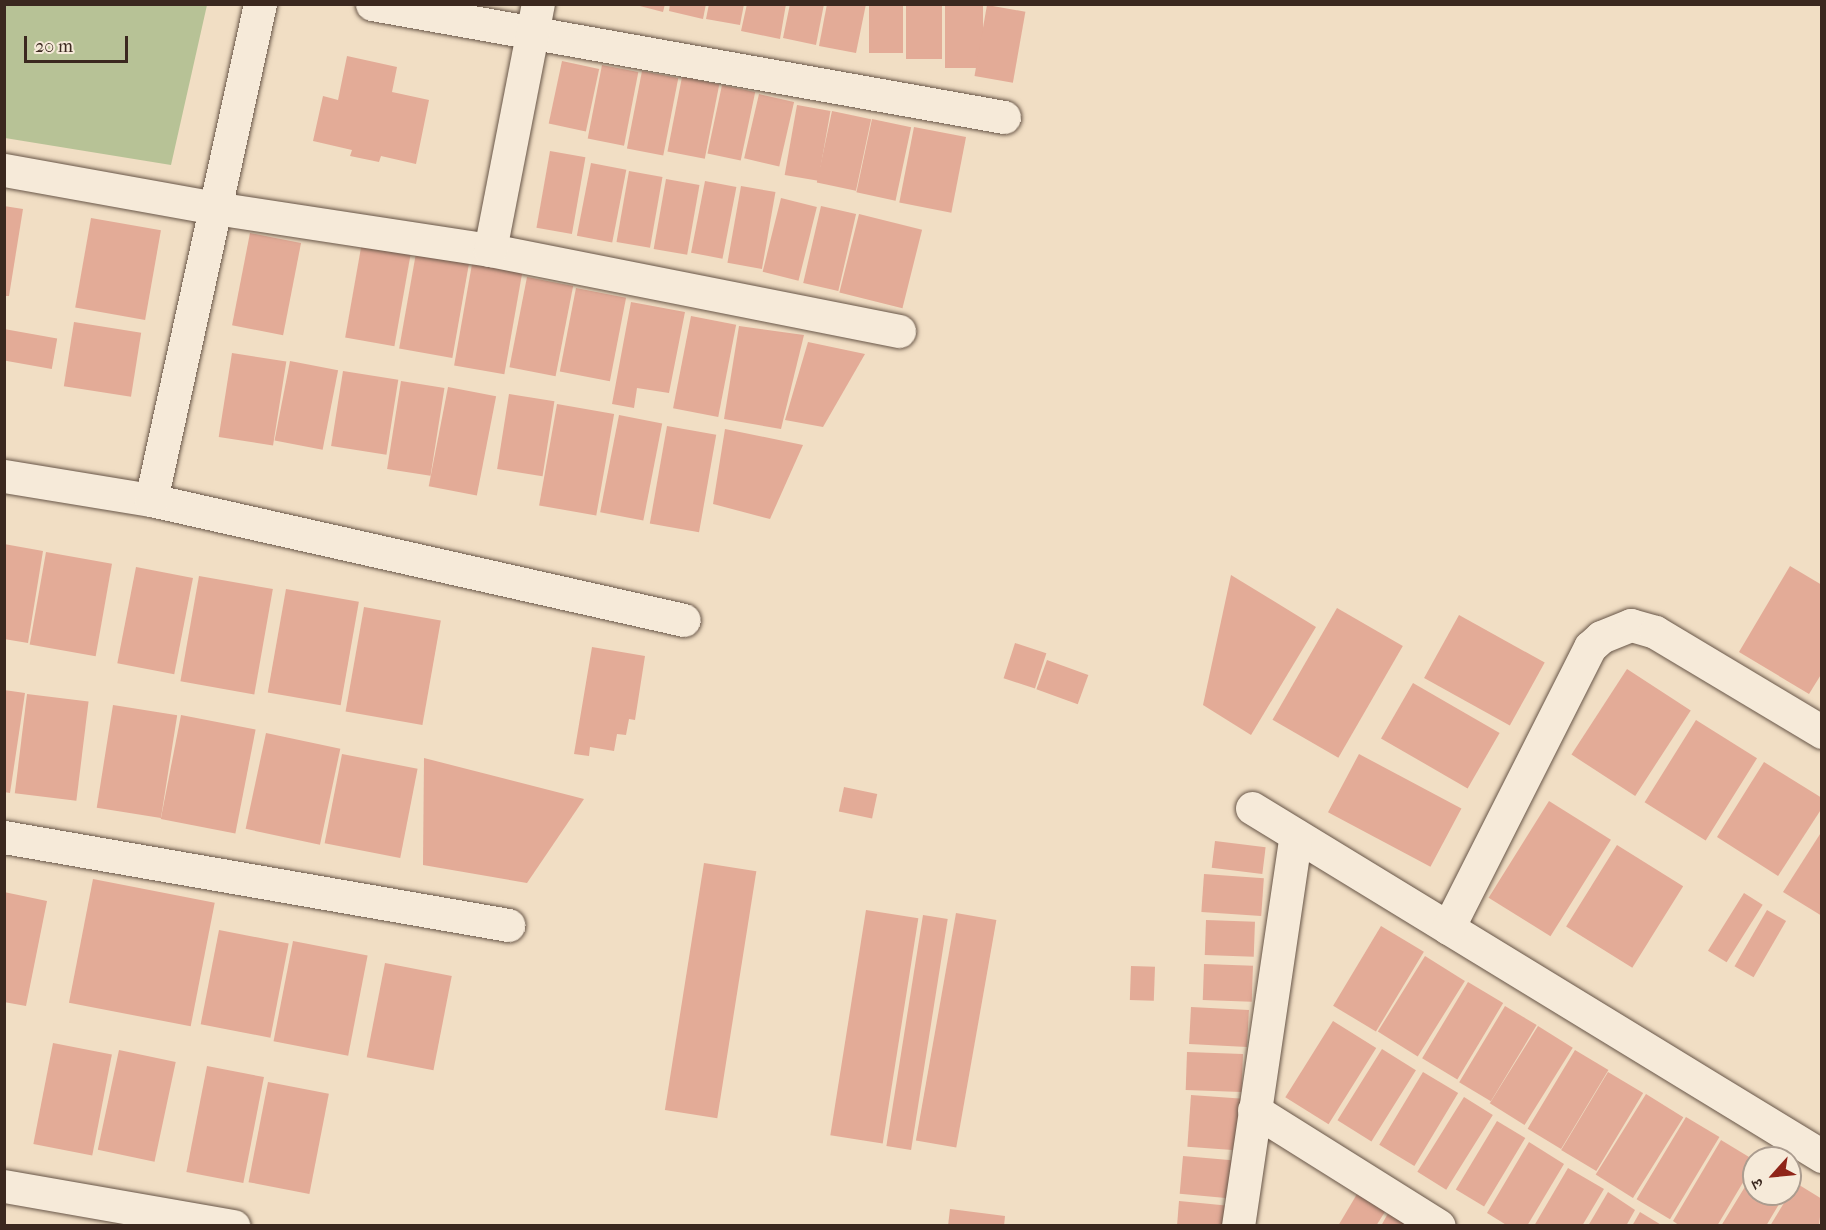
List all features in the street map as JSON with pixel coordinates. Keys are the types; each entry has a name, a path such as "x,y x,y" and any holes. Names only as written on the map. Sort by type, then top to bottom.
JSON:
{"street":[{"path":"151,500 260,4"},
{"path":"372,4 535,18 1004,117"},
{"path":"490,250 535,18"},
{"path":"4,170 215,208 490,250 899,331"},
{"path":"4,476 151,500 684,620"},
{"path":"1448,928 1590,647 1601,636 1631,625 1655,632 1821,732"},
{"path":"1252,808 1821,1156"},
{"path":"1238,1226 1296,835"},
{"path":"4,837 508,925"},
{"path":"1254,1110 1439,1226"},
{"path":"4,1186 234,1226"}],"green space":[{"path":"4,5 207,5 171,165 5,138"}],"building":[{"path":"632,4 665,4 663,12"},
{"path":"670,4 706,4 703,19 669,11"},
{"path":"709,4 744,4 740,25 706,19"},
{"path":"747,4 786,4 780,39 741,31"},
{"path":"790,4 824,4 816,45 783,38"},
{"path":"827,4 866,4 856,53 819,46"},
{"path":"869,4 903,4 903,53 869,53"},
{"path":"906,4 942,4 942,59 906,59"},
{"path":"945,4 983,4 983,68 945,68"},
{"path":"987,5 1025,12 1013,83 974,76"},
{"path":"347,56 397,67 392,92 429,100 416,164 381,156 379,162 350,156 352,150 313,141 323,96 338,100"},
{"path":"562,61 599,69 586,132 549,124"},
{"path":"602,65 638,72 624,146 588,139"},
{"path":"642,71 678,78 663,156 627,149"},
{"path":"682,77 719,84 705,159 667,152"},
{"path":"722,85 755,92 741,161 707,153"},
{"path":"759,94 794,102 779,166 744,158"},
{"path":"797,105 830,111 818,181 785,175"},
{"path":"832,111 871,119 856,191 817,182"},
{"path":"872,119 911,127 896,201 856,192"},
{"path":"914,127 966,137 951,213 899,203"},
{"path":"550,151 585,157 572,234 536,228"},
{"path":"591,163 626,170 612,243 577,236"},
{"path":"629,171 662,177 650,248 616,242"},
{"path":"666,179 699,185 687,255 654,249"},
{"path":"705,181 736,187 722,259 691,253"},
{"path":"741,186 775,192 762,269 727,263"},
{"path":"781,198 817,207 799,281 763,272"},
{"path":"4,206 23,209 9,296 4,296"},
{"path":"821,206 856,214 838,291 803,283"},
{"path":"859,214 922,230 902,308 839,293"},
{"path":"91,218 161,230 145,320 75,308"},
{"path":"250,233 301,243 283,335 232,325"},
{"path":"362,242 411,251 394,346 345,338"},
{"path":"416,253 469,262 452,358 399,349"},
{"path":"472,264 522,273 504,374 454,365"},
{"path":"527,277 573,286 556,376 509,367"},
{"path":"576,288 626,298 610,381 560,371"},
{"path":"631,302 685,312 669,393 637,388 634,408 612,404"},
{"path":"691,316 736,325 718,417 673,408"},
{"path":"74,322 141,333 131,397 64,386"},
{"path":"739,326 804,335 781,429 724,419"},
{"path":"4,329 57,338 52,369 4,360"},
{"path":"808,342 865,354 823,427 785,420"},
{"path":"232,353 286,362 273,446 219,437"},
{"path":"290,361 338,370 323,450 275,441"},
{"path":"343,371 398,380 386,455 331,446"},
{"path":"401,381 444,388 431,476 387,469"},
{"path":"448,387 496,396 477,495 429,486"},
{"path":"509,394 554,401 543,476 497,469"},
{"path":"557,404 614,414 596,516 539,505"},
{"path":"619,415 662,423 643,521 600,512"},
{"path":"667,426 716,435 699,532 650,523"},
{"path":"725,429 803,445 770,519 713,504"},
{"path":"4,544 43,551 28,643 4,639"},
{"path":"46,552 112,564 96,656 30,645"},
{"path":"1790,566 1822,585 1822,673 1809,694 1739,652"},
{"path":"136,567 193,578 174,674 117,663"},
{"path":"1231,575 1316,627 1251,735 1203,705"},
{"path":"199,576 273,589 254,694 180,681"},
{"path":"286,589 359,602 341,705 268,692"},
{"path":"364,607 441,621 422,725 346,711"},
{"path":"1337,608 1403,646 1338,758 1272,720"},
{"path":"1459,615 1545,663 1510,725 1424,678"},
{"path":"1015,643 1046,653 1035,688 1004,678"},
{"path":"592,647 645,656 635,720 629,719 626,735 617,734 614,751 590,747 589,756 574,754"},
{"path":"1047,660 1088,675 1078,704 1036,689"},
{"path":"1627,669 1691,710 1635,796 1571,755"},
{"path":"1413,683 1500,733 1468,788 1381,738"},
{"path":"4,690 25,693 10,793 4,792"},
{"path":"27,694 89,702 76,801 15,793"},
{"path":"113,705 177,715 161,818 97,808"},
{"path":"181,715 256,730 235,834 161,819"},
{"path":"1696,720 1757,758 1706,840 1645,802"},
{"path":"266,733 340,749 320,845 246,829"},
{"path":"342,754 418,769 400,858 325,843"},
{"path":"1359,754 1461,808 1430,867 1328,812"},
{"path":"424,758 584,799 527,883 423,865"},
{"path":"1764,762 1822,798 1822,808 1778,876 1717,837"},
{"path":"844,787 877,794 872,819 839,811"},
{"path":"1549,801 1611,840 1550,936 1489,898"},
{"path":"1822,831 1822,916 1783,892"},
{"path":"1215,841 1266,847 1262,874 1212,868"},
{"path":"1617,845 1683,886 1632,968 1566,926"},
{"path":"704,863 756,871 717,1118 665,1110"},
{"path":"1204,874 1264,878 1261,916 1201,912"},
{"path":"93,879 215,903 191,1026 69,1003"},
{"path":"4,892 47,901 26,1006 4,1002"},
{"path":"1744,893 1763,905 1727,962 1708,951"},
{"path":"866,910 918,918 883,1143 830,1135"},
{"path":"1767,910 1786,921 1754,977 1734,966"},
{"path":"956,913 996,920 956,1148 916,1140"},
{"path":"923,915 948,919 911,1150 886,1146"},
{"path":"1206,920 1255,922 1254,957 1205,955"},
{"path":"1381,926 1424,952 1376,1031 1333,1006"},
{"path":"219,930 289,944 270,1038 201,1024"},
{"path":"293,941 368,956 348,1056 274,1041"},
{"path":"1425,956 1465,981 1418,1056 1378,1031"},
{"path":"385,963 452,976 433,1070 367,1057"},
{"path":"1204,964 1253,966 1252,1002 1203,1000"},
{"path":"1131,966 1155,967 1154,1001 1130,1000"},
{"path":"1468,982 1503,1003 1457,1079 1422,1058"},
{"path":"1505,1006 1537,1025 1491,1101 1459,1082"},
{"path":"1191,1007 1249,1010 1247,1047 1189,1044"},
{"path":"1333,1021 1376,1048 1329,1124 1285,1097"},
{"path":"1538,1026 1573,1048 1525,1125 1490,1103"},
{"path":"53,1043 112,1054 92,1156 33,1144"},
{"path":"1382,1049 1416,1070 1371,1141 1337,1120"},
{"path":"119,1050 176,1062 155,1162 98,1150"},
{"path":"1575,1050 1608,1070 1561,1149 1528,1129"},
{"path":"1187,1052 1243,1054 1242,1092 1186,1090"},
{"path":"207,1066 264,1077 243,1183 186,1172"},
{"path":"1423,1072 1458,1093 1414,1166 1379,1145"},
{"path":"1608,1072 1643,1093 1596,1171 1561,1150"},
{"path":"268,1082 329,1094 309,1194 249,1182"},
{"path":"1646,1094 1683,1117 1633,1198 1596,1175"},
{"path":"1191,1095 1243,1099 1239,1151 1187,1147"},
{"path":"1464,1097 1493,1115 1446,1190 1417,1172"},
{"path":"1686,1117 1719,1137 1670,1219 1637,1199"},
{"path":"1497,1121 1525,1138 1484,1207 1456,1190"},
{"path":"1721,1140 1742,1153 1742,1184 1717,1226 1680,1226 1673,1221"},
{"path":"1529,1142 1564,1164 1527,1226 1508,1226 1487,1213"},
{"path":"1183,1156 1232,1160 1229,1198 1180,1194"},
{"path":"1568,1168 1604,1189 1582,1226 1534,1226"},
{"path":"1802,1187 1822,1199 1819,1226 1770,1226 1782,1206 1802,1206"},
{"path":"1360,1189 1388,1207 1376,1226 1338,1226"},
{"path":"1608,1192 1635,1210 1626,1226 1588,1226"},
{"path":"1742,1192 1742,1206 1778,1206 1766,1226 1721,1226"},
{"path":"1179,1201 1231,1206 1229,1226 1177,1226"},
{"path":"1391,1208 1420,1226 1381,1226"},
{"path":"950,1209 1005,1216 1004,1226 948,1226"},
{"path":"1640,1212 1663,1226 1632,1226"}]}
